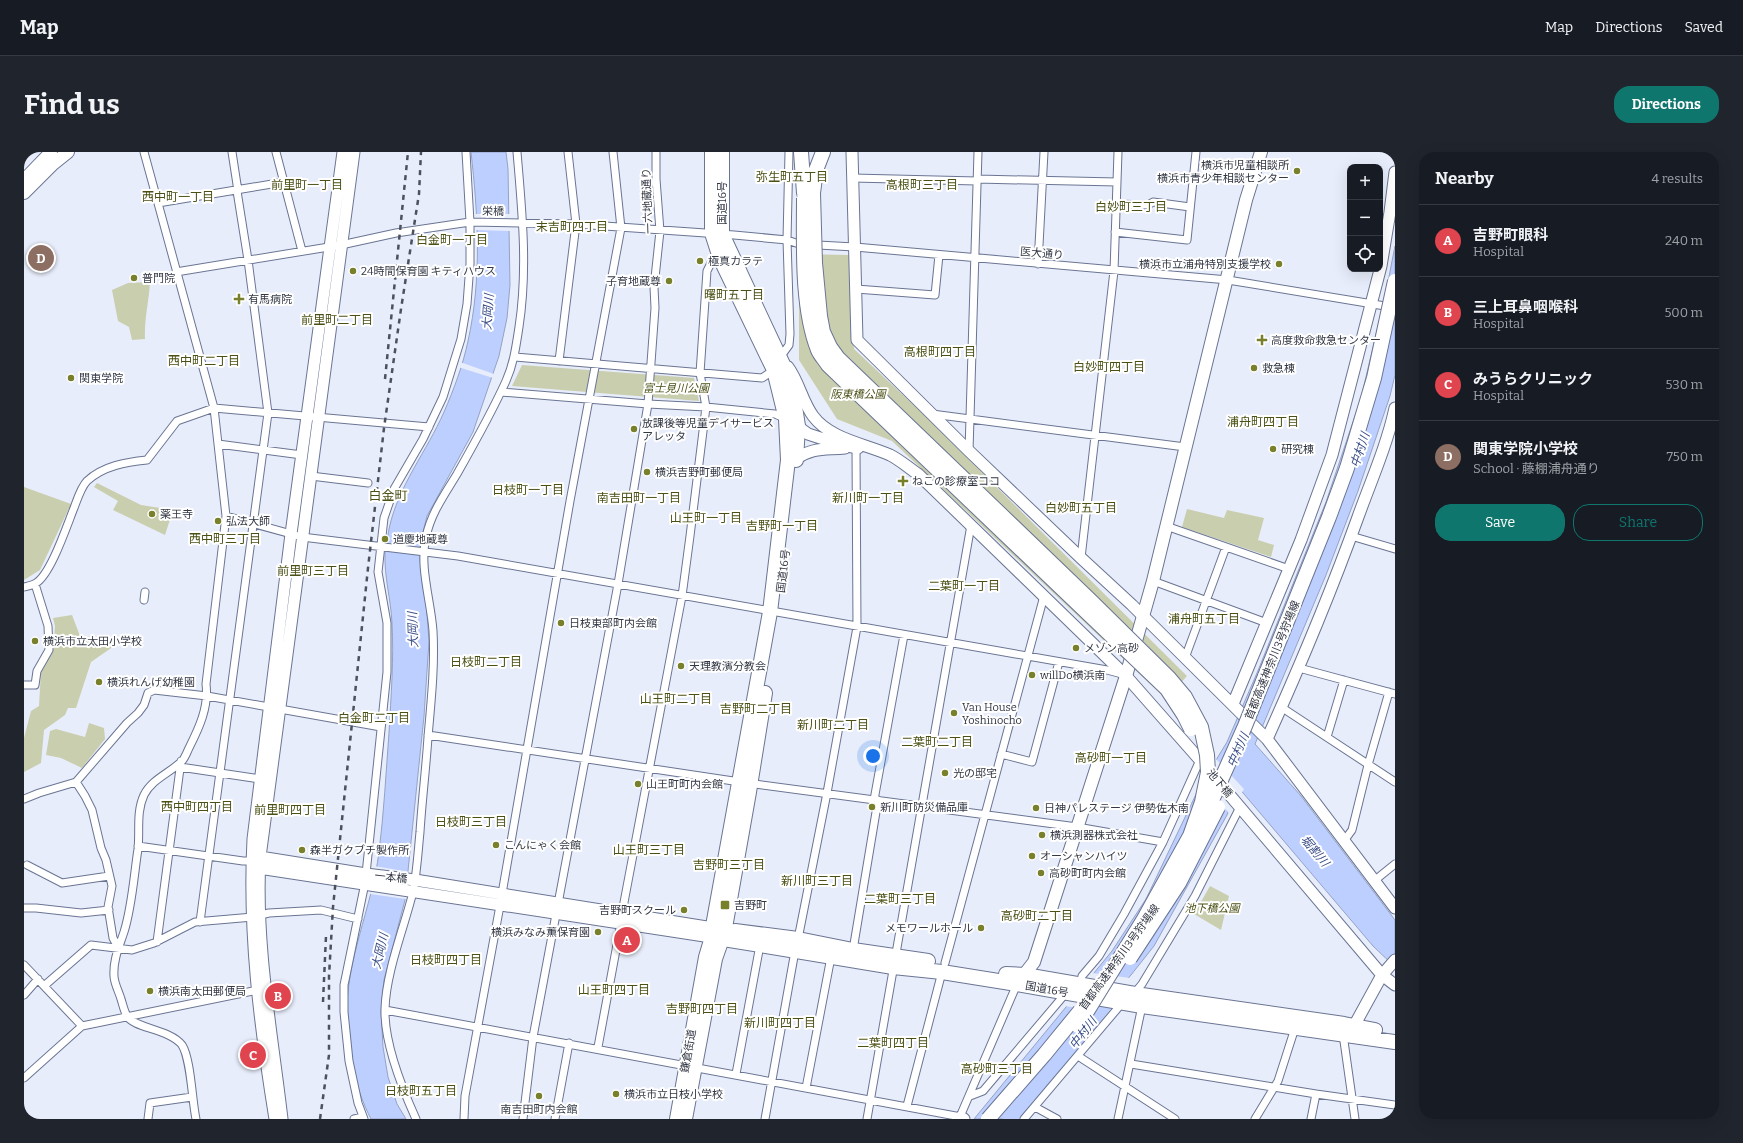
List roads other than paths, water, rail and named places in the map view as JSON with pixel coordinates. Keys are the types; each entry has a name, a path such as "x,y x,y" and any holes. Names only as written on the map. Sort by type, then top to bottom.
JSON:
{"highway":[{"name":"国道16号","path":"712,152 720,258 774,370 792,423 796,459 774,613 746,782 718,933"},
{"name":"国道16号","path":"722,152 717,234 781,356 794,400 774,613"},
{"path":"800,152 809,193 820,316 823,332 831,348 843,363 955,469 1169,678 1185,697 1201,727 1207,755 1206,785 1197,818 1190,836 1144,919 1075,1024"},
{"path":"823,152 809,193 804,262 809,316 819,351 828,365 1167,689 1184,715 1192,731 1198,750 1199,777 1189,819 1175,849 1151,893 1075,1024"},
{"name":"首都高速神奈川3号狩場線","path":"988,1119 1075,1024 1148,920 1180,868 1195,840 1242,733 1329,517 1347,468 1374,378 1395,281"},
{"name":"首都高速神奈川3号狩場線","path":"998,1119 1121,970 1156,920 1182,877 1215,815 1290,640 1345,501 1372,421 1395,331"},
{"name":"国道16号","path":"718,933 797,945 853,950 894,962"},
{"name":"国道16号","path":"718,933 760,945 797,945 831,957 1009,974 1066,993 1142,1006 1295,1028 1350,1032 1395,1033"},
{"name":"国道16号","path":"1021,979 1080,985 1135,994 1350,1032 1395,1042"}],"main road":[{"path":"24,180 52,152"},
{"path":"24,193 52,164 68,152"},
{"path":"1021,979 1034,962 1126,676 1153,581 1185,447 1228,280 1246,200 1261,152"},
{"name":"鎌倉街道","path":"676,1119 691,1066 716,959 718,933"},
{"name":"鎌倉街道","path":"686,1119 691,1066"}],"street":[{"path":"144,152 214,408 226,516 208,664 206,684 207,696 203,718 181,764 157,942"},
{"path":"200,922 268,413 232,152"},
{"path":"276,152 302,251"},
{"path":"282,1119 262,989 254,949 257,916 260,779 275,708 311,476 313,417 335,245 344,152"},
{"path":"335,245 354,152"},
{"path":"354,1119 363,1118 354,1088 349,1061 344,1012 344,985 366,879 387,672 387,622 378,572 382,548 384,518 394,489 429,427 443,397 461,338 467,304 472,222 466,152"},
{"path":"416,1119 399,1082 386,1027 385,1010 386,989 415,880 428,735 434,651 431,611 422,551 426,536 442,498 501,392 515,357 525,275 523,223 517,152"},
{"path":"559,361 576,224 568,152"},
{"path":"464,1119 465,1096 501,899 557,574 621,228 613,152"},
{"name":"一六地蔵通り","path":"523,1119 533,1037 618,584 648,404 655,308 654,287 660,230 656,179 656,152"},
{"path":"789,152 788,240 790,334 789,345 781,356 793,373 807,406 814,417 823,425 839,435 882,452"},
{"path":"852,152 857,340 968,451 1142,616 1267,739 1395,908"},
{"path":"968,451 978,152"},
{"path":"1038,264 1044,180 1044,152"},
{"path":"1081,558 1114,271 1118,152"},
{"path":"1115,232 1187,240 1196,152"},
{"path":"1233,704 1267,623 1332,455 1372,304 1384,251 1395,172"},
{"path":"853,178 1117,182"},
{"path":"158,203 284,182"},
{"path":"1116,204 1148,205 1152,202 1190,207"},
{"name":"栄橋","path":"176,272 302,251 396,233 472,222 576,224 660,230"},
{"name":"医大通り","path":"660,230 788,240 799,244 855,247 1228,280 1395,308"},
{"path":"856,289 934,295 939,255"},
{"path":"598,1047 682,596 706,407 700,373 707,271 711,262 720,258"},
{"path":"515,357 762,378 774,370"},
{"path":"501,392 648,404 706,407 773,414 792,423 808,434 856,447 882,452"},
{"path":"24,587 35,584 42,577 52,562 77,498 86,481 110,467 147,460 177,421 214,408 429,427"},
{"path":"1267,739 1299,668 1351,536 1394,420 1395,408"},
{"path":"932,414 1185,447"},
{"path":"257,862 275,708 291,534 302,455 313,417"},
{"path":"218,444 302,455"},
{"path":"796,459 812,450 856,447"},
{"path":"765,1119 858,627 856,447"},
{"name":"池下橋","path":"882,452 895,458 918,474 1126,676 1200,760 1382,975 1395,985"},
{"path":"311,476 368,483"},
{"path":"226,516 302,537 382,548 422,551 618,584 904,636 1107,670 1126,676"},
{"path":"867,1119 971,525"},
{"path":"1166,526 1288,569"},
{"path":"1351,536 1395,549"},
{"path":"1185,658 1226,547"},
{"path":"1153,581 1267,623"},
{"path":"24,685 35,685 37,671 49,650 48,626 35,584"},
{"path":"144,600 145,592"},
{"path":"907,1106 1044,596"},
{"path":"853,950 876,800 904,636"},
{"path":"1002,754 1032,762 1059,662"},
{"path":"1299,668 1392,693 1368,765 1352,830 1344,841"},
{"path":"1327,737 1344,680"},
{"path":"24,799 38,793 76,782 127,723 138,714 144,706 148,693 154,690 207,696 381,727"},
{"path":"1282,707 1395,782"},
{"path":"428,735 527,751 922,807 1078,827 1163,842"},
{"path":"1080,985 1082,976 1098,956 1124,914 1163,842 1200,760"},
{"path":"196,1119 192,1097 190,1069 186,1052 181,1044 158,1030 133,1022 127,1017 114,977 118,947 124,932 138,846 140,810 144,795 156,781 181,764 220,773 260,779"},
{"path":"76,782 92,810 101,848 106,860 112,886 109,910 113,938 118,947"},
{"path":"1024,1119 1122,1002 1135,994 1195,896 1240,807"},
{"path":"138,846 257,862 366,879"},
{"path":"1374,881 1395,864"},
{"path":"27,865 62,883 109,876"},
{"name":"一本橋","path":"366,879 415,880 501,899"},
{"name":"一本橋","path":"366,879 413,892 501,899"},
{"path":"501,899 718,933"},
{"path":"26,907 81,913 109,910"},
{"path":"44,986 91,945 118,947 132,950 157,942 195,922 257,916 269,913 321,910 358,919"},
{"path":"736,1074 760,945"},
{"path":"806,1088 831,957"},
{"path":"1355,1119 1352,1099 1350,1032 1382,975 1395,960"},
{"path":"24,965 82,1026"},
{"path":"24,995 38,979"},
{"path":"385,1010 533,1037 598,1047 806,1088 907,1106 961,1118 1021,979"},
{"path":"24,1078 82,1026 262,989"},
{"path":"262,989 275,1119"},
{"path":"970,1096 983,1091 1066,993"},
{"path":"1118,1119 1124,1087 1131,1064 1142,1006"},
{"path":"1254,1119 1275,1087 1295,1028"},
{"path":"555,1119 569,1043"},
{"path":"1078,1056 1175,1119"},
{"path":"1131,1064 1316,1094 1395,1105"},
{"path":"1311,1119 1316,1094"},
{"path":"148,1119 150,1103 192,1097"},
{"path":"1035,1107 1057,1119"}],"water":[{"name":"大岡川","path":"471,152 506,152 508,169 510,285 507,318 499,356 473,432 427,516 420,544 420,560 425,588 429,641 424,716 405,900 384,980 381,1011 383,1047 388,1077 397,1104 406,1119 371,1119 365,1107 353,1070 347,1018 350,976 354,955 376,873 384,807 393,650 385,553 393,513 406,483 444,412 458,377 468,341 477,270 477,223"},
{"name":"堀割川","path":"1395,246 1395,375 1390,396 1358,491 1326,575 1255,744 1301,796 1395,920 1395,967 1373,946 1238,787 1227,815 1154,946 1131,975 1006,1119 974,1119 1112,951 1146,899 1199,788 1227,742 1257,673 1326,502 1361,398 1386,292"}],"waterway":[{"name":"中村川","path":"1010,1119 1050,1075 1111,996"}],"railway":[{"path":"385,379 408,152"},
{"path":"320,1119 329,1055 329,976 333,907 368,568 384,428 419,194 421,152"},
{"path":"323,1002 326,936"}],"place":[{"name":"横浜市児童相談所 横浜市青少年相談センター","path":"1297,171"},
{"name":"関東学院小学校","path":"41,258"},
{"name":"極真カラテ","path":"700,261"},
{"name":"横浜市立浦舟特別支援学校","path":"1279,264"},
{"name":"24時間保育園 キティハウス","path":"353,271"},
{"name":"普門院","path":"134,278"},
{"name":"子育地蔵尊","path":"669,281"},
{"name":"有馬病院","path":"239,299"},
{"name":"高度救命救急センター","path":"1262,340"},
{"name":"救急棟","path":"1254,368"},
{"name":"関東学院","path":"71,378"},
{"name":"放課後等児童デイサービス アレッタ","path":"634,429"},
{"name":"研究棟","path":"1273,449"},
{"name":"横浜吉野町郵便局","path":"647,472"},
{"name":"ねこの診療室ココ","path":"903,481"},
{"name":"薬王寺","path":"152,514"},
{"name":"弘法大師","path":"218,521"},
{"name":"道慶地蔵尊","path":"385,539"},
{"name":"日枝東部町内会館","path":"561,623"},
{"name":"横浜市立太田小学校","path":"35,641"},
{"name":"メゾン高砂","path":"1076,648"},
{"name":"天理教濱分教会","path":"681,666"},
{"name":"willDo横浜南","path":"1032,675"},
{"name":"横浜れんげ幼稚園","path":"99,682"},
{"name":"Van House Yoshinocho","path":"954,713"},
{"name":"光の邸宅","path":"945,773"},
{"name":"山王町町内会館","path":"638,784"},
{"name":"新川町防災備品庫","path":"872,807"},
{"name":"日神パレステージ 伊勢佐木南","path":"1036,808"},
{"name":"横浜測器株式会社","path":"1042,835"},
{"name":"こんにゃく会館","path":"496,845"},
{"name":"森半ガクブチ製作所","path":"302,850"},
{"name":"オーシャンハイツ","path":"1032,856"},
{"name":"高砂町町内会館","path":"1041,873"},
{"name":"吉野町","path":"725,905"},
{"name":"吉野町スクール","path":"684,910"},
{"name":"メモワールホール","path":"981,928"},
{"name":"横浜みなみ薫保育園","path":"598,932"},
{"name":"吉野町眼科","path":"627,940"},
{"name":"横浜南太田郵便局","path":"150,991"},
{"name":"三上耳鼻咽喉科","path":"278,996"},
{"name":"みうらクリニック","path":"253,1055"},
{"name":"横浜市立日枝小学校","path":"616,1094"},
{"name":"南吉田町内会館","path":"539,1096"}],"district":[{"name":"弥生町五丁目","path":"792,177"},
{"name":"前里町一丁目","path":"307,185"},
{"name":"高根町三丁目","path":"922,185"},
{"name":"西中町一丁目","path":"178,197"},
{"name":"白妙町三丁目","path":"1131,207"},
{"name":"末吉町四丁目","path":"572,227"},
{"name":"白金町一丁目","path":"452,240"},
{"name":"曙町五丁目","path":"734,295"},
{"name":"前里町二丁目","path":"337,320"},
{"name":"高根町四丁目","path":"940,352"},
{"name":"西中町二丁目","path":"204,361"},
{"name":"白妙町四丁目","path":"1109,367"},
{"name":"浦舟町四丁目","path":"1263,422"},
{"name":"日枝町一丁目","path":"528,490"},
{"name":"白金町","path":"388,495"},
{"name":"南吉田町一丁目","path":"639,498"},
{"name":"新川町一丁目","path":"868,498"},
{"name":"白妙町五丁目","path":"1081,508"},
{"name":"山王町一丁目","path":"706,518"},
{"name":"吉野町一丁目","path":"782,526"},
{"name":"西中町三丁目","path":"225,539"},
{"name":"前里町三丁目","path":"313,571"},
{"name":"二葉町一丁目","path":"964,586"},
{"name":"浦舟町五丁目","path":"1204,619"},
{"name":"日枝町二丁目","path":"486,662"},
{"name":"山王町二丁目","path":"676,699"},
{"name":"吉野町二丁目","path":"756,709"},
{"name":"白金町二丁目","path":"374,718"},
{"name":"新川町二丁目","path":"833,725"},
{"name":"二葉町二丁目","path":"937,742"},
{"name":"高砂町一丁目","path":"1111,758"},
{"name":"西中町四丁目","path":"197,807"},
{"name":"前里町四丁目","path":"290,810"},
{"name":"日枝町三丁目","path":"471,822"},
{"name":"山王町三丁目","path":"649,850"},
{"name":"吉野町三丁目","path":"729,865"},
{"name":"新川町三丁目","path":"817,881"},
{"name":"二葉町三丁目","path":"900,899"},
{"name":"高砂町二丁目","path":"1037,916"},
{"name":"日枝町四丁目","path":"446,960"},
{"name":"山王町四丁目","path":"614,990"},
{"name":"吉野町四丁目","path":"702,1009"},
{"name":"新川町四丁目","path":"780,1023"},
{"name":"二葉町四丁目","path":"893,1043"},
{"name":"高砂町三丁目","path":"997,1069"},
{"name":"日枝町五丁目","path":"421,1091"}],"park label":[{"name":"富士見川公園","path":"676,388"},
{"name":"阪東橋公園","path":"858,394"},
{"name":"池下橋公園","path":"1212,908"}]}
